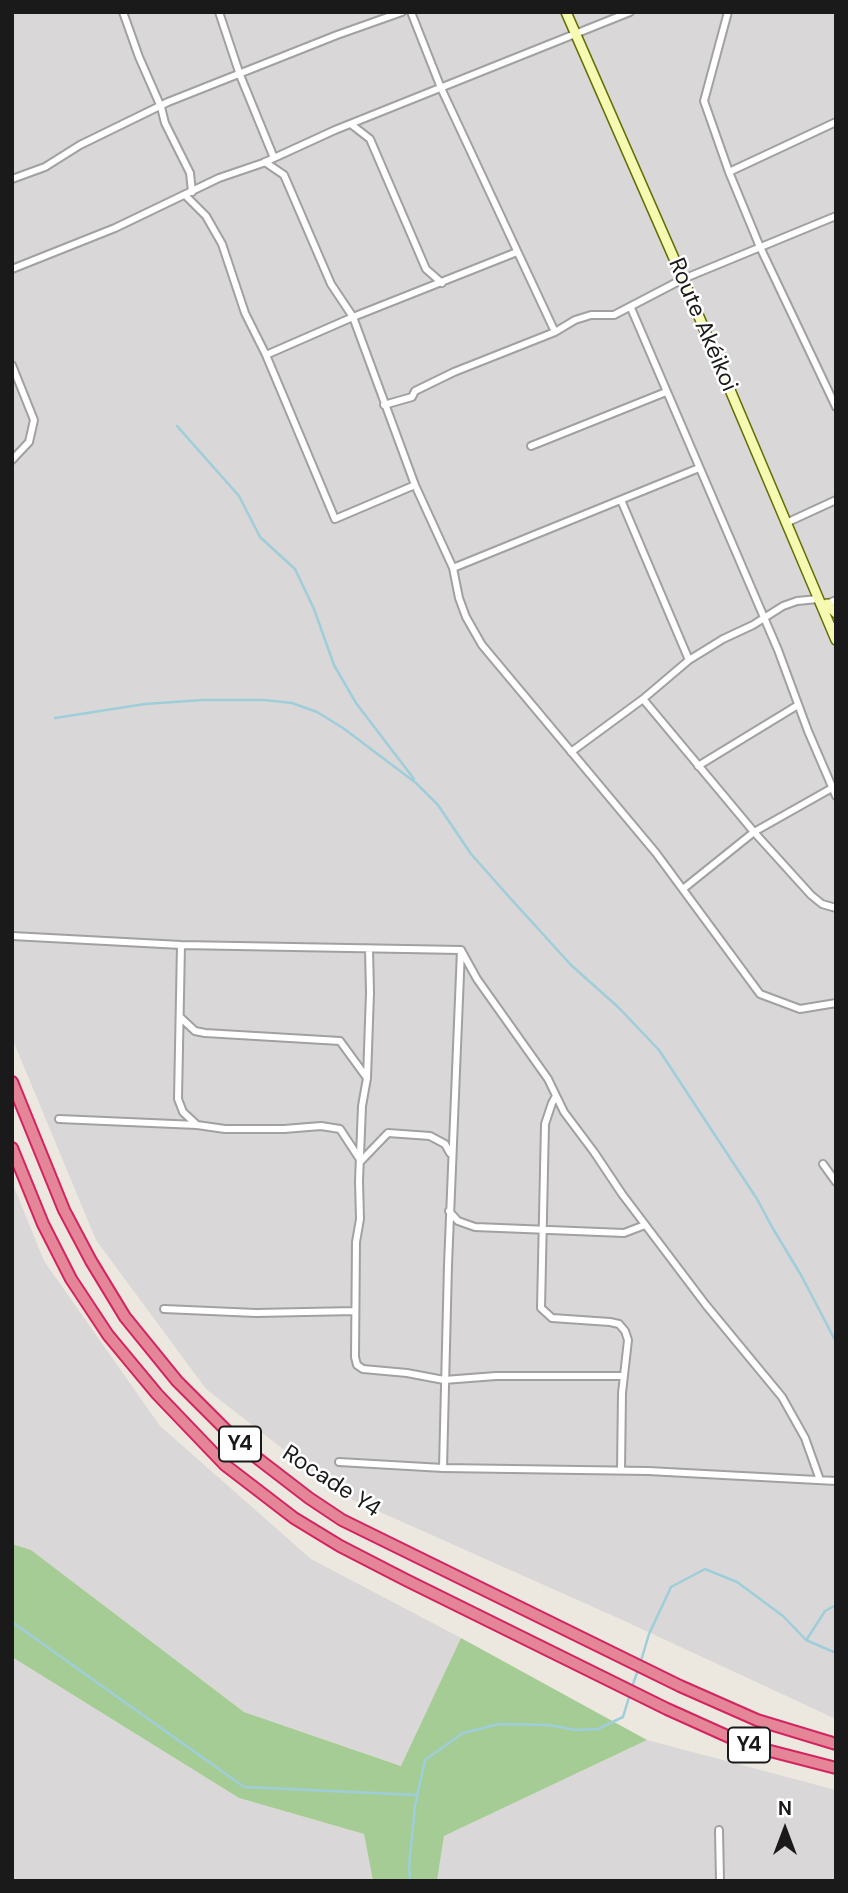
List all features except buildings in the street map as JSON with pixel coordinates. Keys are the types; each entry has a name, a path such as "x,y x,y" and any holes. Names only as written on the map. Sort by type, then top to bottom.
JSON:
{"highway":[{"name":"Rocade Y4","path":"12,1082 64,1210 125,1317 177,1381 244,1448 342,1520 680,1686 757,1720 836,1744"},
{"name":"Rocade Y4","path":"12,1148 43,1224 71,1279 101,1324 157,1394 225,1465 294,1518 340,1546 667,1709 747,1745 836,1768"}],"street":[{"path":"123,12 165,123 190,173 188,194 222,244 245,313 266,355 335,519 415,485"},
{"path":"219,12 240,75 274,158"},
{"path":"12,179 45,167 80,145 161,107 337,35 402,12"},
{"path":"411,12 441,89 555,332"},
{"name":"Route Akéikoi","path":"566,12 786,523 826,602 836,640"},
{"path":"12,270 115,228 219,178 265,162 630,12"},
{"path":"728,12 705,101 729,172 760,247 836,407"},
{"path":"729,172 836,122"},
{"path":"352,125 370,139 426,269 442,283"},
{"path":"265,162 284,175 331,284 353,317 415,485 453,568 466,617 482,645 656,853 762,996 800,1009 836,1003"},
{"path":"384,405 412,397 415,391 454,372 555,332 575,320 591,315 614,314 631,308 683,279 836,216"},
{"path":"266,355 517,251"},
{"path":"631,308 778,650 836,796"},
{"path":"12,365 34,420 29,442 12,460"},
{"path":"531,446 666,392"},
{"path":"453,568 699,468"},
{"path":"621,500 689,660"},
{"path":"786,523 836,500"},
{"path":"571,752 643,699 689,660 723,639 783,606 797,601 826,602"},
{"name":"Route Akéikoi","path":"826,602 836,613"},
{"path":"643,699 754,832 811,895 822,904 836,908"},
{"path":"698,766 798,705"},
{"path":"683,889 754,832 832,788"},
{"path":"12,936 181,945 461,950"},
{"path":"181,945 178,1099 183,1112 197,1125"},
{"path":"369,949 367,1078 362,1106 360,1219 356,1242 356,1365 363,1369 444,1380 496,1376 624,1376"},
{"path":"461,950 477,979 548,1079 564,1112 706,1305 782,1397 805,1438 820,1480"},
{"path":"443,1468 449,1211 461,950"},
{"path":"180,1017 195,1031 205,1033 340,1041 367,1078"},
{"path":"556,1096 545,1124 541,1308 552,1318 619,1324 628,1340 621,1470"},
{"path":"59,1119 197,1125 225,1129 284,1129 312,1125 341,1129 361,1161"},
{"path":"361,1161 388,1133 430,1136 444,1144 451,1154"},
{"path":"823,1164 836,1182"},
{"path":"449,1211 466,1225 624,1233 645,1224"},
{"path":"164,1309 256,1313 355,1311"},
{"path":"339,1462 443,1468 621,1470 836,1481"},
{"path":"719,1829 720,1881"}],"shaded area":[{"path":"12,12 836,12 836,1719 342,1495 206,1389 96,1240 12,1038"},
{"path":"12,1182 44,1261 160,1426 311,1559 461,1638 402,1766 244,1712 31,1550 12,1544"},
{"path":"12,1657 239,1798 364,1834 373,1881 12,1881"},
{"path":"647,1740 836,1790 836,1881 437,1881 444,1836"}],"green space":[{"path":"12,1544 31,1550 244,1712 401,1766 461,1638 647,1740 444,1836 437,1881 373,1881 364,1834 239,1798 12,1657"}],"waterway":[{"path":"177,426 239,496 260,537 295,569 314,609 334,665 356,703 414,779"},
{"path":"55,718 145,704 203,700 292,703 317,712 343,728 416,783 438,805 471,854 571,965 618,1007 659,1050 757,1199 836,1342"},
{"path":"640,1664 649,1634 671,1587 705,1569 737,1582 783,1616 806,1640 836,1653"},
{"path":"807,1639 825,1611 836,1605"},
{"path":"12,1622 244,1787 417,1795"},
{"path":"632,1687 638,1670"},
{"path":"410,1881 415,1806 425,1760 463,1733 499,1724 549,1725 576,1730 598,1729 623,1717 630,1694"}]}
